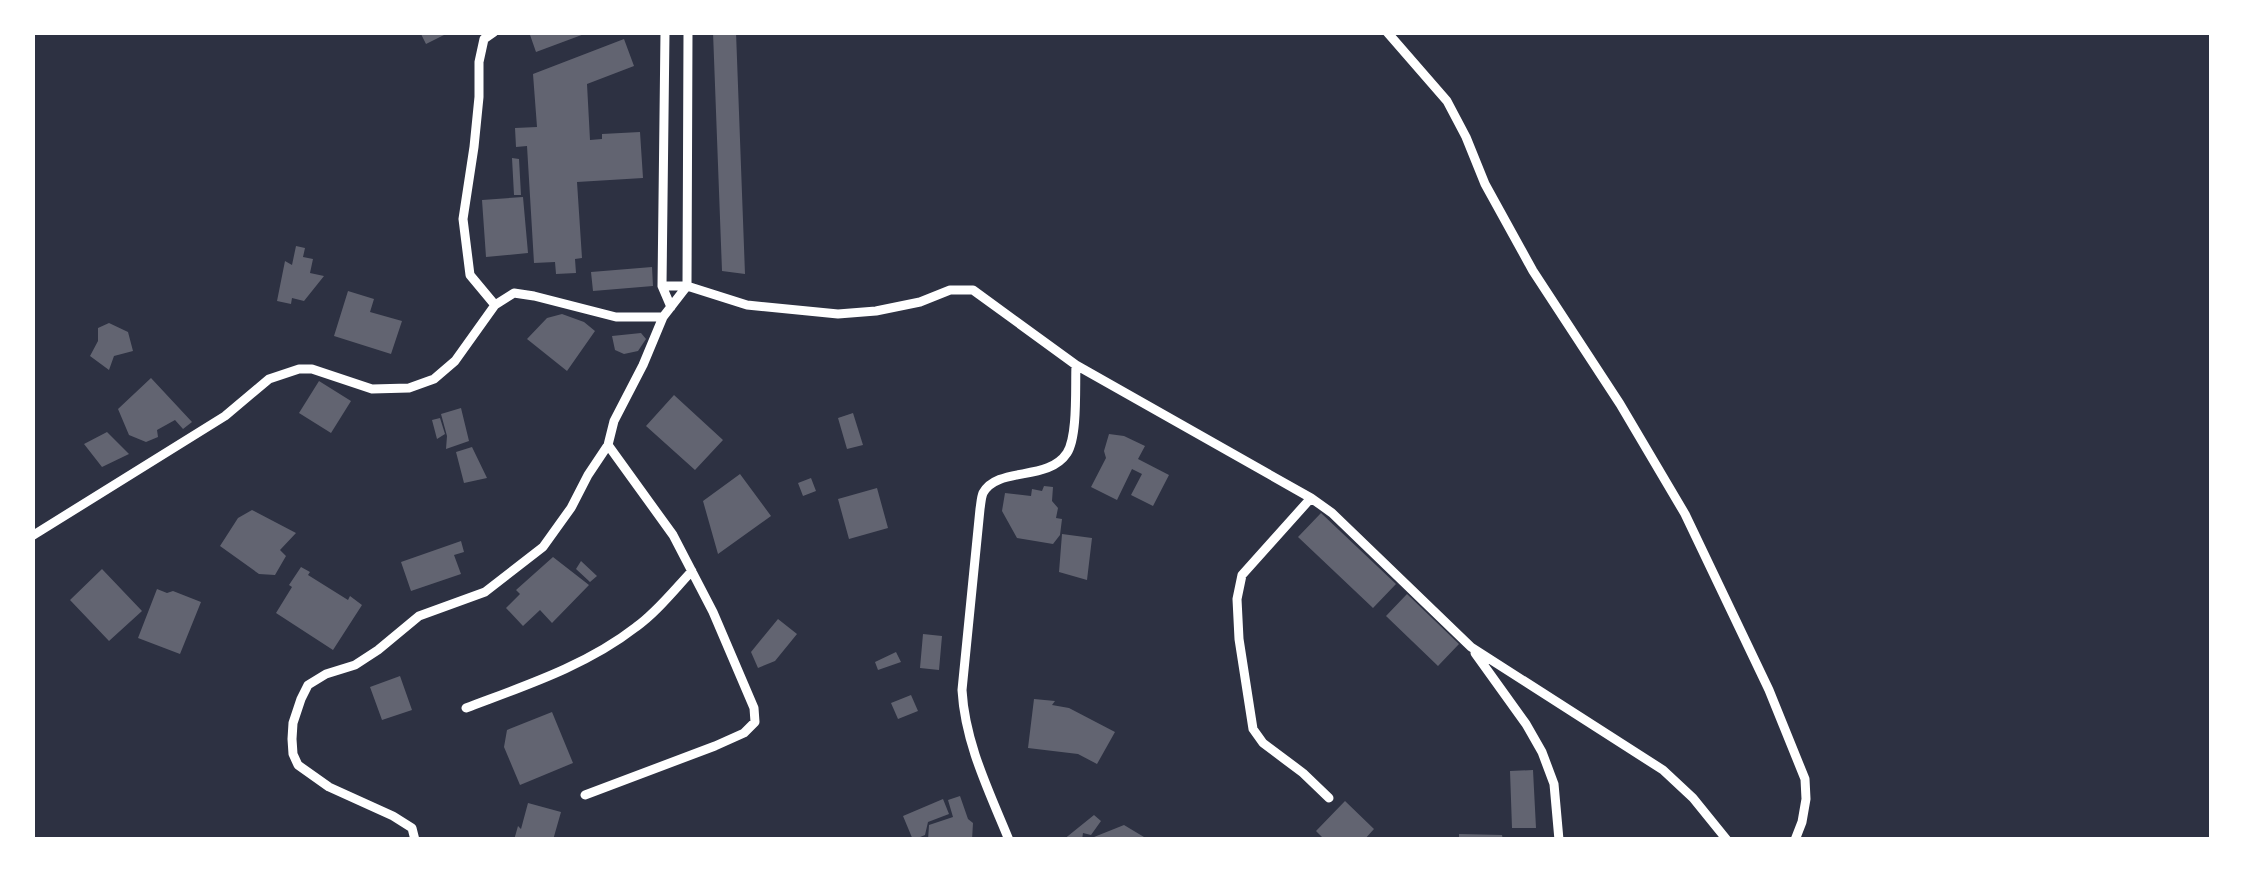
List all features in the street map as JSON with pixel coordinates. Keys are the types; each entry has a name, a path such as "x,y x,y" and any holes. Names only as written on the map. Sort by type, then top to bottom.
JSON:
{"street":[{"path":"494,32 484,38 480,51 477,113 463,218 470,274 494,305"},
{"path":"665,32 662,286 670,306"},
{"path":"415,840 412,828 329,787 298,766 292,739 301,699 308,685 326,674 356,665 419,616 485,592 544,547 608,446 614,421 663,317 687,286 688,32"},
{"path":"1387,32 1447,102 1485,184 1533,271 1620,404 1685,514 1768,690 1805,779 1806,799 1795,840"},
{"path":"664,146 689,144"},
{"path":"662,286 687,286 747,305 838,314 920,302 950,290 973,290 1076,366 1312,498 1471,646 1663,770 1693,798 1727,840"},
{"path":"32,536 225,416 269,379 312,369 372,389 408,388 434,379 455,362 494,305 514,294 616,317 663,317"},
{"path":"1008,840 973,751 964,716 962,690 980,509 984,492 996,480 1050,467 1068,452 1074,427 1076,366"},
{"path":"585,795 730,740 755,722 754,708 740,674 692,571 672,535 608,446"},
{"path":"1312,498 1242,575 1237,599 1238,639 1253,729 1263,743 1328,798"},
{"path":"466,708 546,678 604,649 639,625 692,571"},
{"path":"1471,646 1542,752 1554,784 1559,840"}],"building":[{"path":"420,32 450,32 426,44"},
{"path":"529,32 587,32 587,33 536,52"},
{"path":"713,32 736,32 745,274 722,271"},
{"path":"624,39 634,66 587,84 590,140 602,139 602,134 640,132 643,178 577,182 582,258 575,259 576,273 556,274 555,262 534,263 527,146 516,147 515,128 537,127 533,74"},
{"path":"512,158 519,159 521,195 514,195"},
{"path":"523,197 528,253 486,257 482,200"},
{"path":"296,246 305,248 303,257 313,259 310,273 324,276 304,301 292,298 291,304 277,301 285,261 292,265"},
{"path":"652,267 653,286 593,291 591,272"},
{"path":"348,291 374,299 370,312 402,321 391,354 334,336"},
{"path":"562,314 595,331 567,371 527,339 547,318"},
{"path":"109,323 128,332 133,351 114,356 109,370 90,356 98,341 98,328"},
{"path":"641,333 646,339 638,351 624,354 615,350 612,336"},
{"path":"151,378 192,422 183,429 175,420 157,430 158,437 146,442 129,435 118,409"},
{"path":"319,381 351,401 331,433 299,413"},
{"path":"674,395 723,440 695,470 646,426"},
{"path":"461,408 469,441 446,449 441,414"},
{"path":"853,413 863,445 847,449 838,418"},
{"path":"440,418 445,434 437,439 432,420"},
{"path":"107,432 129,454 102,467 84,444"},
{"path":"1109,434 1145,446 1138,459 1169,475 1153,506 1131,495 1142,474 1132,469 1117,500 1091,487 1106,458"},
{"path":"472,447 487,478 464,483 456,452"},
{"path":"740,474 771,516 718,554 703,501"},
{"path":"811,478 816,491 803,496 798,483"},
{"path":"1044,486 1053,487 1056,518 1062,519 1060,535 1053,544 1017,538 1002,511 1005,493 1031,496 1032,489 1042,491"},
{"path":"877,488 888,528 849,539 838,499"},
{"path":"252,510 296,533 280,550 286,556 275,575 259,574 220,546 238,518"},
{"path":"1321,513 1396,584 1373,608 1298,537"},
{"path":"1062,534 1092,538 1087,580 1059,572"},
{"path":"461,541 464,552 454,555 461,574 411,591 401,562"},
{"path":"553,557 589,585 552,623 540,610 523,626 506,608 520,594 516,590"},
{"path":"581,561 597,576 590,582 576,569"},
{"path":"301,567 348,600 350,596 362,605 333,650 276,613"},
{"path":"102,569 142,611 109,641 70,600"},
{"path":"157,589 201,602 180,654 138,638"},
{"path":"1407,594 1459,644 1438,666 1386,616"},
{"path":"778,619 797,634 775,661 758,668 751,652"},
{"path":"923,634 942,636 939,670 920,668"},
{"path":"896,652 901,662 878,670 875,662"},
{"path":"400,676 412,710 382,720 370,687"},
{"path":"911,695 918,711 898,719 891,703"},
{"path":"1034,699 1055,701 1052,705 1069,708 1115,732 1097,764 1078,754 1028,748"},
{"path":"552,712 573,763 520,785 504,747 507,730"},
{"path":"1533,770 1536,828 1512,828 1510,771"},
{"path":"960,796 973,823 972,840 928,840 929,825 953,817 948,800"},
{"path":"943,799 949,814 928,822 925,835 913,840 903,816"},
{"path":"1345,801 1374,829 1364,840 1325,840 1316,831"},
{"path":"528,803 561,812 553,840 514,840"},
{"path":"1094,815 1101,821 1091,835 1083,833 1082,840 1063,840"},
{"path":"1124,825 1149,840 1089,840 1089,839"},
{"path":"1459,834 1502,835 1503,840 1459,840"}]}
